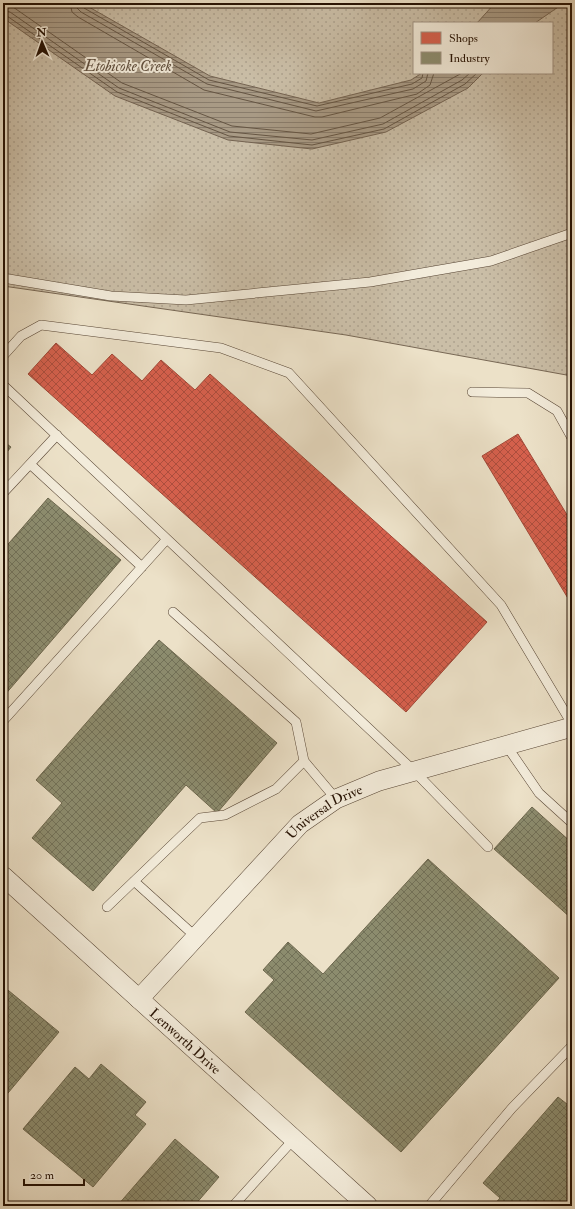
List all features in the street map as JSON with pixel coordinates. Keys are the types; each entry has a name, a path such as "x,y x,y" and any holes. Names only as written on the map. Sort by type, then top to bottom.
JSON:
{"street":[{"name":"Universal Drive","path":"139,999 300,824 336,799 379,781 572,725"},
{"name":"Lenworth Drive","path":"3,876 368,1206"}],"lane":[{"path":"3,278 110,296 186,300 370,282 491,261 572,233"},
{"path":"3,356 21,336 41,325 221,348 288,372 501,605 572,725"},
{"path":"3,385 414,772 488,847"},
{"path":"472,392 528,393 556,411 572,438"},
{"path":"3,493 57,435"},
{"path":"30,464 142,567"},
{"path":"3,721 167,539"},
{"path":"173,612 296,722 304,760 336,799"},
{"path":"506,745 539,793 572,823"},
{"path":"108,907 200,818 225,815 276,789 304,760"},
{"path":"134,881 196,937"},
{"path":"429,1206 512,1108 572,1046"},
{"path":"233,1206 294,1139"}],"shaded area":[{"path":"3,3 572,3 572,376 346,335 3,286"}],"water":[{"name":"Etobicoke Creek","path":"3,3 82,3 210,76 319,103 411,80 420,74 482,74 468,88 386,132 312,149 228,140 115,96 3,18"},
{"path":"495,3 564,3 536,22 478,22"}],"building: Shops":[{"path":"56,343 92,375 112,354 142,381 161,360 195,390 210,374 487,622 406,712 28,374"},
{"path":"518,434 572,523 572,605 482,456"}],"building: Industry":[{"path":"3,441 11,447 3,457"},
{"path":"48,498 121,560 3,697 3,550"},
{"path":"159,640 277,743 217,813 186,785 93,891 32,838 62,803 36,780"},
{"path":"532,807 572,843 572,919 494,849"},
{"path":"428,859 559,978 401,1152 245,1012 274,980 263,970 288,942 323,974"},
{"path":"3,986 59,1032 3,1099"},
{"path":"101,1064 146,1102 135,1115 146,1124 93,1187 23,1129 75,1067 89,1079"},
{"path":"558,1097 572,1108 572,1206 493,1206 500,1198 483,1183"},
{"path":"175,1139 219,1177 194,1206 117,1206"}]}
